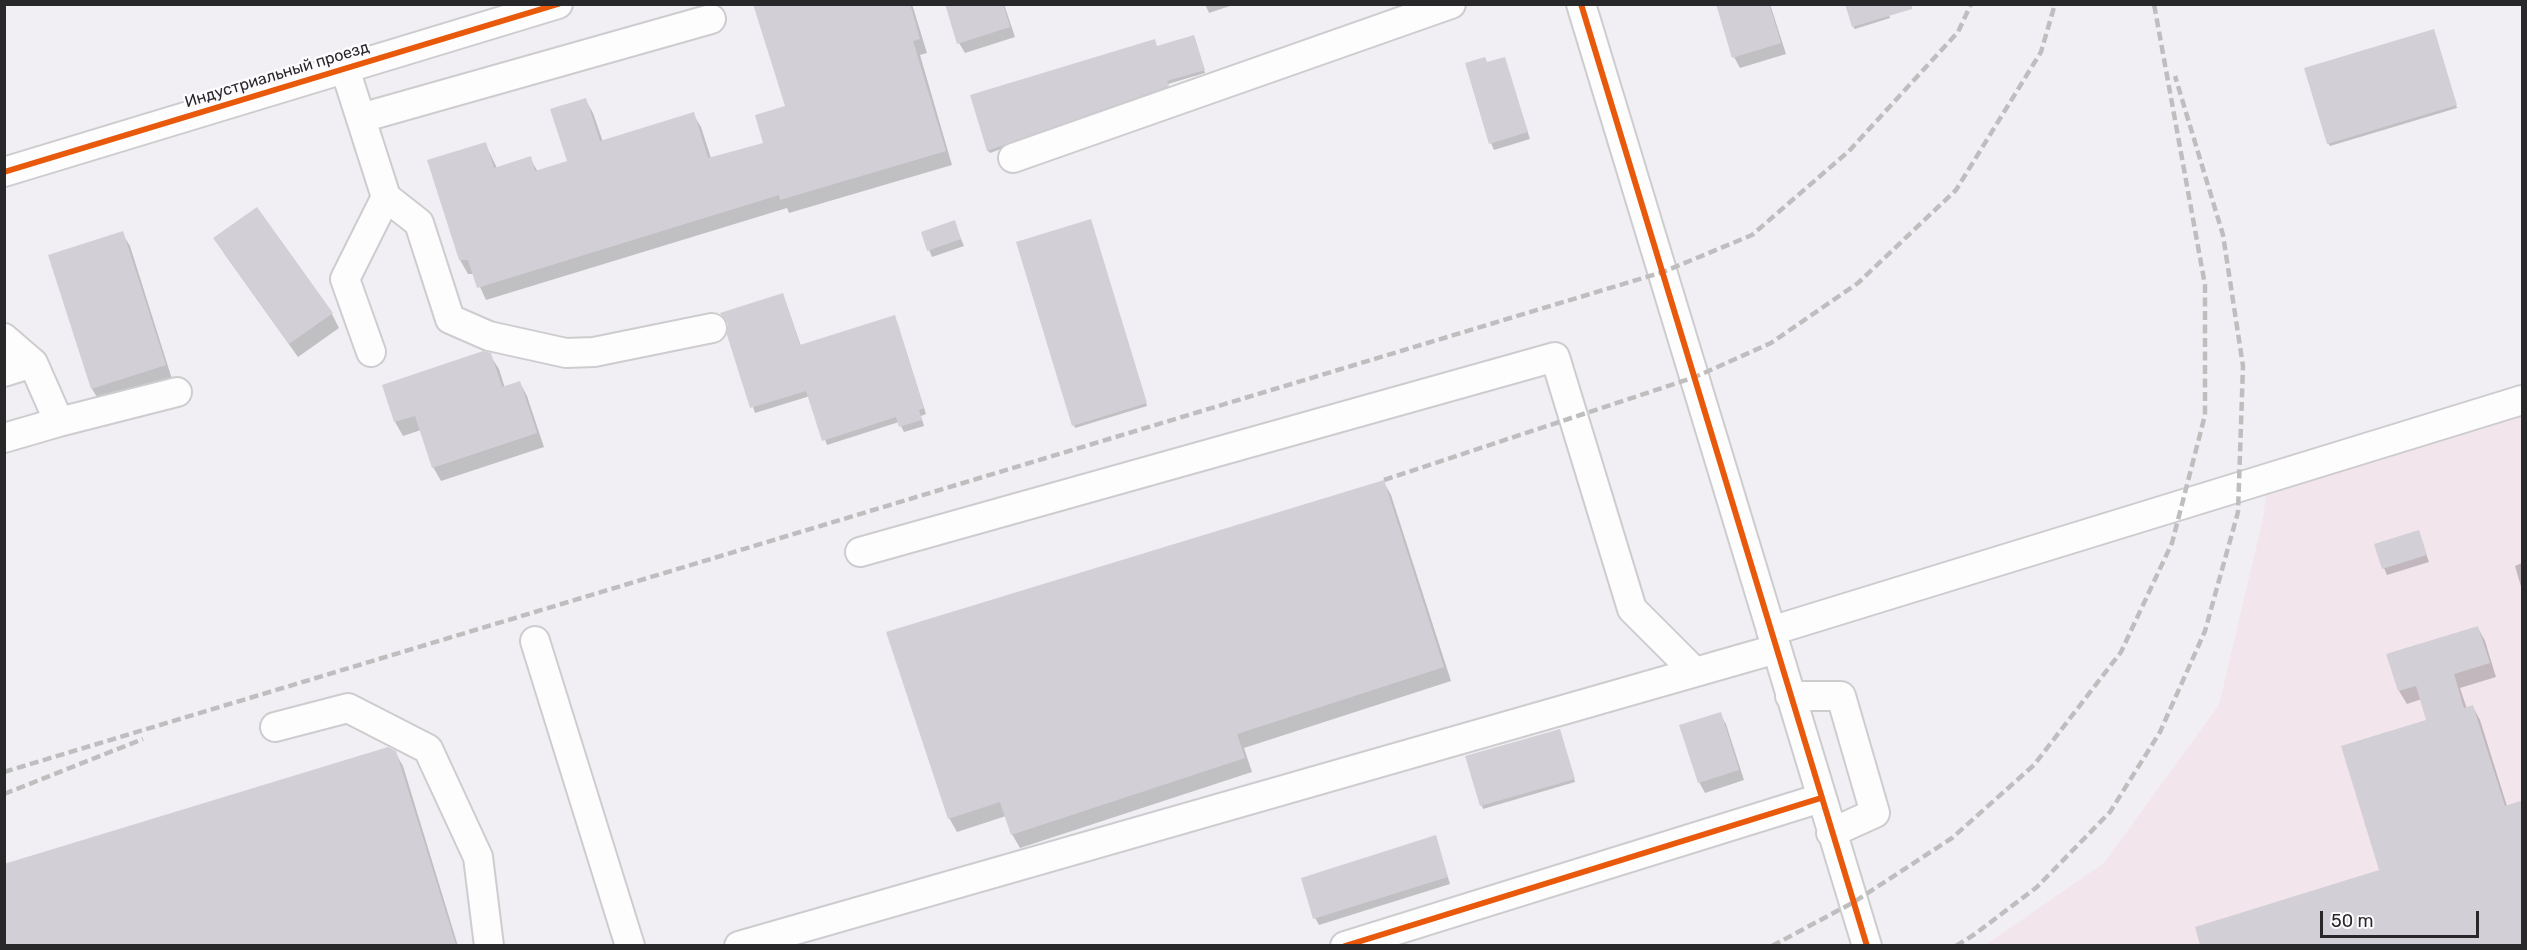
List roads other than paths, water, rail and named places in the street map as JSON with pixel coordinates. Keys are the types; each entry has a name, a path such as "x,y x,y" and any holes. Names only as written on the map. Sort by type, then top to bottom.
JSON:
{"street":[{"name":"Индустриальный проезд","path":"4,172 558,4"},
{"path":"1013,158 1451,4"},
{"path":"1581,4 1867,945"},
{"path":"361,118 711,20"},
{"path":"345,69 386,197 419,223 450,319 489,336 566,353 594,352 712,328"},
{"path":"371,352 345,279 386,197"},
{"path":"4,338 33,363 59,422"},
{"path":"860,552 1555,357 1632,609 1695,672"},
{"path":"4,372 33,363"},
{"path":"4,438 177,392"},
{"path":"739,945 1695,672 1773,640 2523,400"},
{"path":"535,641 630,945"},
{"path":"1790,696 1841,696 1875,813 1832,833"},
{"path":"275,728 348,708 428,749 478,857 489,945"},
{"path":"1345,945 1821,798"}],"railway":[{"path":"4,772 1663,272 1752,235 1849,151 1958,32 1971,4"},
{"path":"1384,480 1695,377 1771,343 1858,283 1956,190 2041,52 2055,4"},
{"path":"1772,946 1854,902 1952,838 2034,765 2121,652 2172,543 2205,415 2205,285 2154,4"},
{"path":"1956,946 2037,887 2110,812 2160,732 2205,631 2238,512 2243,366 2223,235 2175,76"},
{"path":"4,794 143,739"}]}
